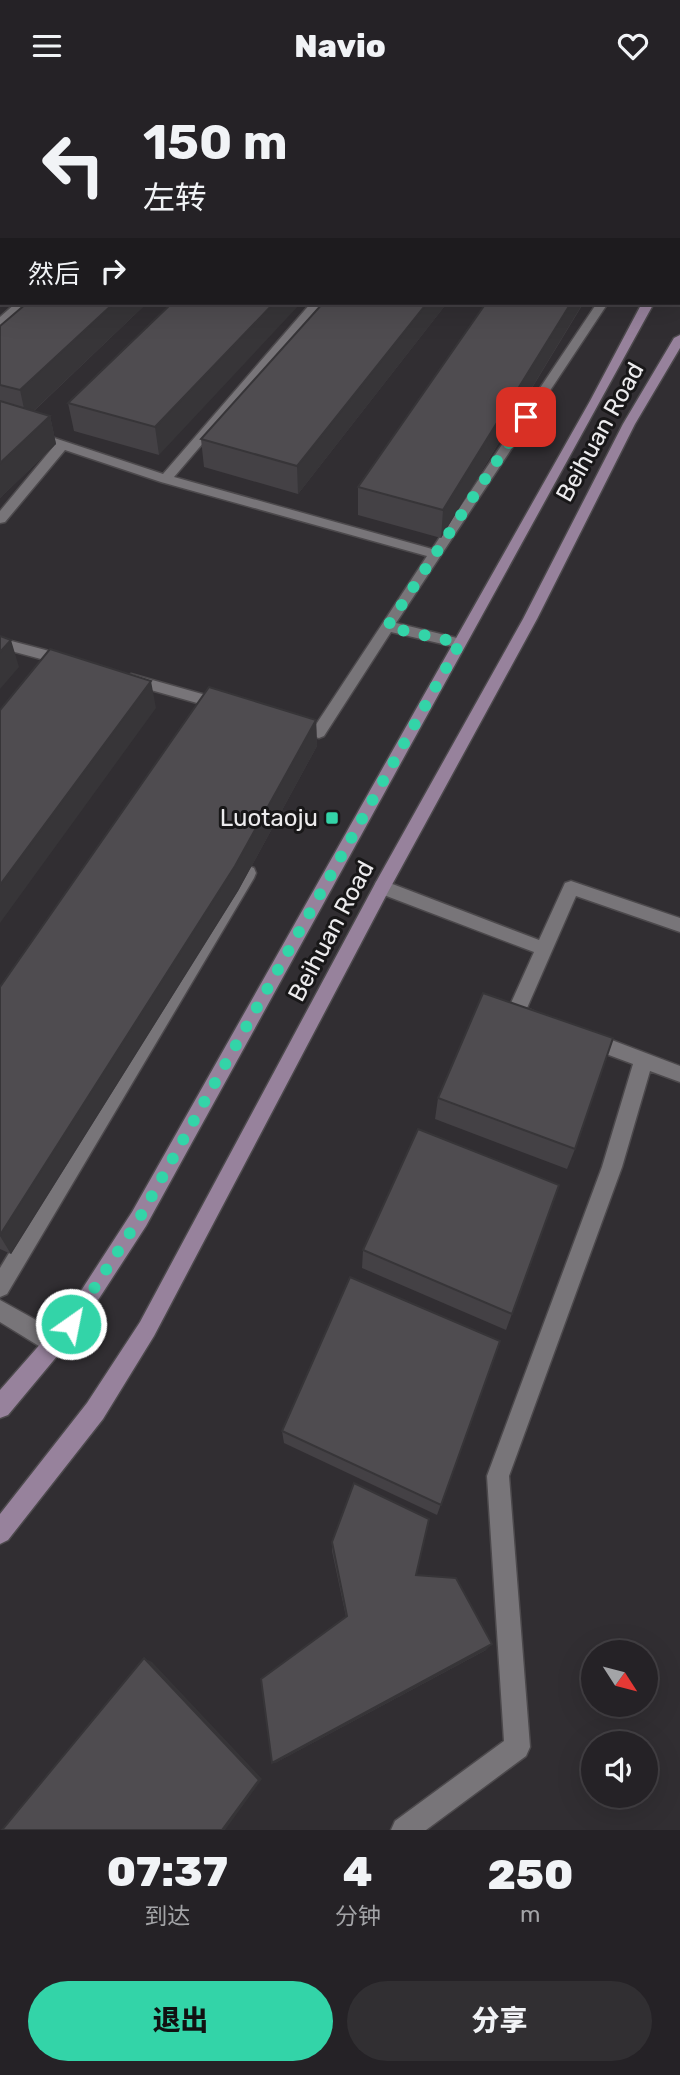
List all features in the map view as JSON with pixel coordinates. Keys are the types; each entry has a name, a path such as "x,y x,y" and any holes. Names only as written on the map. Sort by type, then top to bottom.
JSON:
{"main road":[{"name":"Beihuan Road","path":"0,1407 71,1324 139,1219 647,305"},
{"name":"Beihuan Road","path":"0,1532 95,1411 147,1329 382,887 530,619 629,423 680,338"}],"street":[{"path":"0,323 20,305"},
{"path":"166,479 315,305"},
{"path":"279,721 316,739 601,305"},
{"path":"0,424 166,479 435,554"},
{"path":"0,519 62,445"},
{"path":"387,627 460,643"},
{"path":"0,643 80,665"},
{"path":"120,676 240,710"},
{"path":"0,1287 257,855"},
{"path":"382,887 544,949"},
{"path":"541,1022 516,1012 571,888 680,925"},
{"path":"567,1031 680,1074"},
{"path":"404,1830 517,1747 498,1476 612,1167 645,1060"},
{"path":"0,1310 55,1343"}],"building":[{"path":"25,305 112,305 20,390 0,385 0,326"},
{"path":"170,305 272,305 155,427 68,403"},
{"path":"321,305 425,305 297,466 201,439"},
{"path":"485,305 570,305 443,510 358,487"},
{"path":"0,401 50,416 0,463"},
{"path":"0,636 11,640 0,652"},
{"path":"50,649 151,681 0,885 0,710"},
{"path":"209,687 316,720 235,866 0,1235 0,987"},
{"path":"483,993 613,1038 575,1149 438,1098"},
{"path":"418,1129 559,1185 512,1314 363,1250"},
{"path":"350,1277 500,1341 441,1505 282,1431"},
{"path":"354,1483 429,1519 416,1575 456,1578 492,1644 272,1763 261,1679 347,1616 332,1542"},
{"path":"144,1658 259,1780 222,1830 2,1830"}],"place":[{"name":"Luotaoju","path":"332,818"}],"route":[{"path":"71,1324 139,1219 460,643 387,627 526,417"}]}
